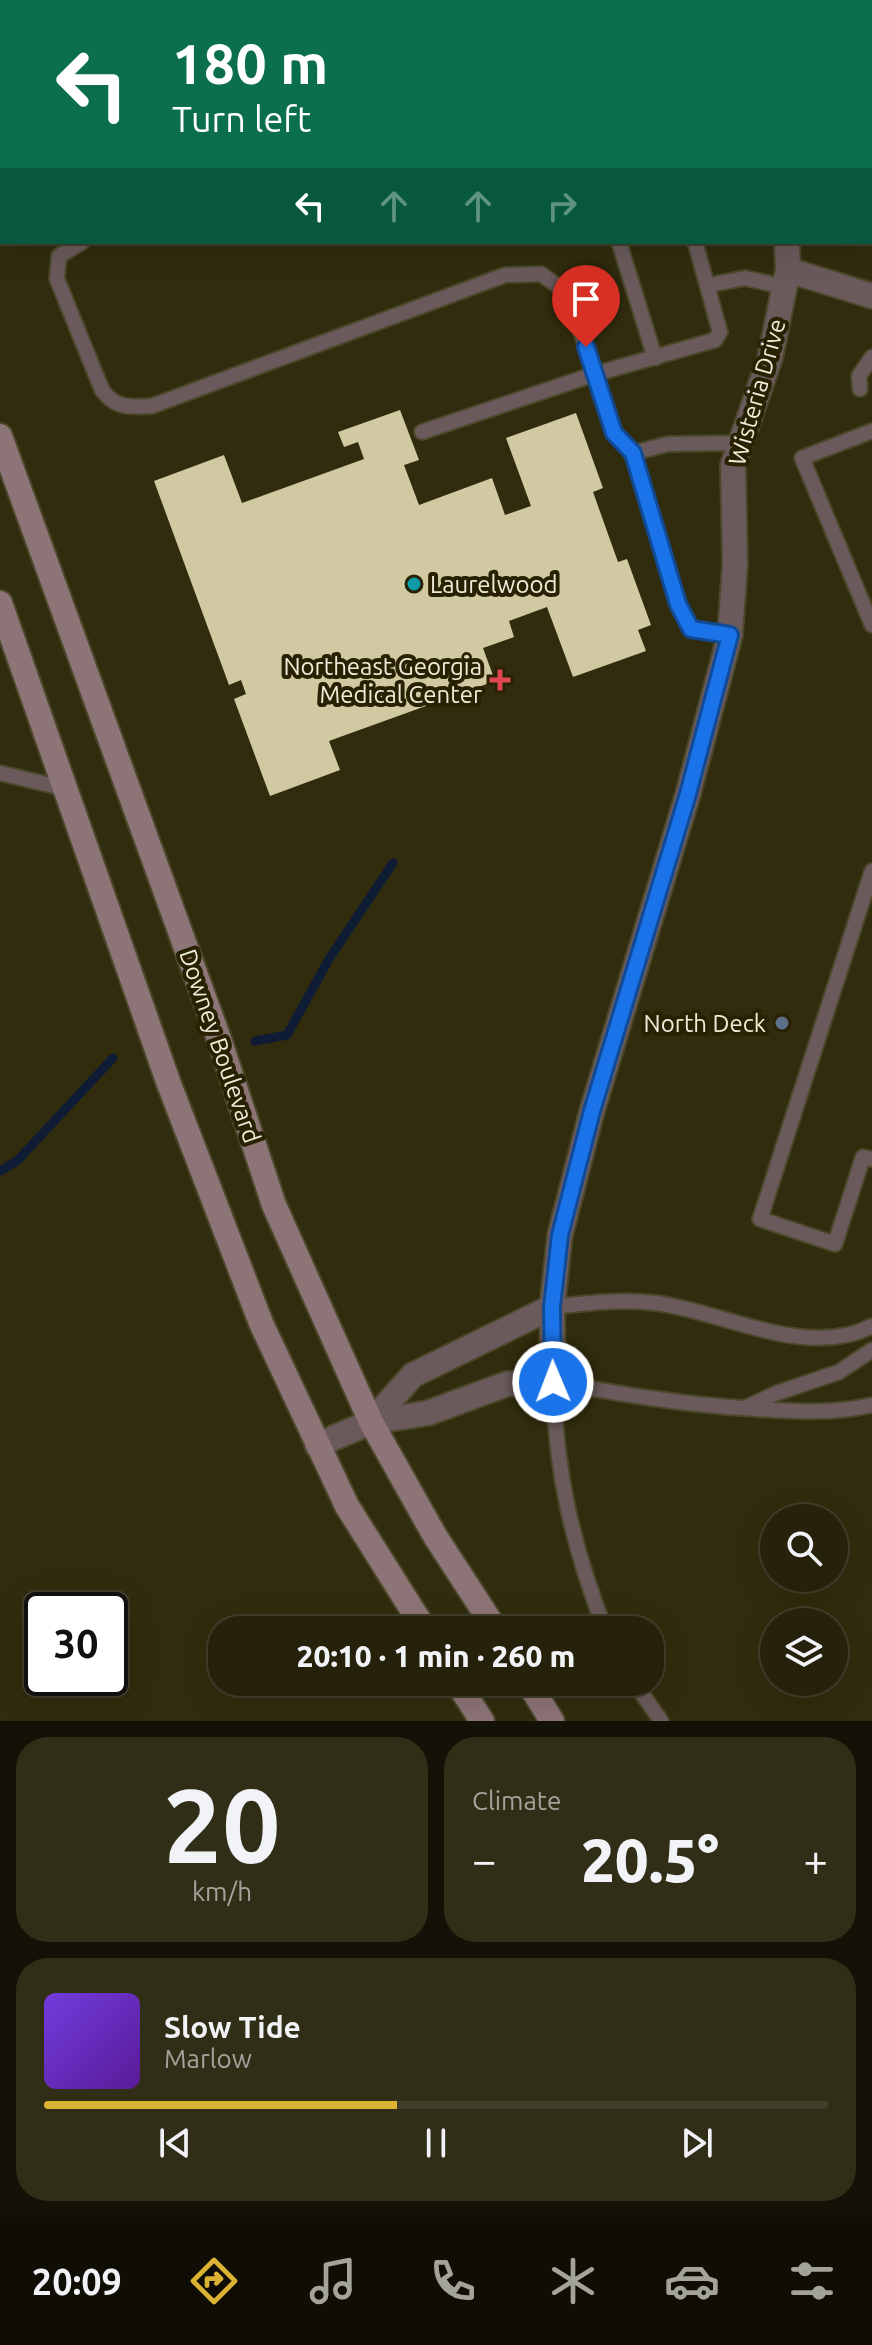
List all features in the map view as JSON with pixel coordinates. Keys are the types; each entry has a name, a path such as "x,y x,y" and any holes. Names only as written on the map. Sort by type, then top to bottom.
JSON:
{"main road":[{"name":"Downey Boulevard","path":"0,436 218,1036 274,1205 371,1422 435,1536 487,1616"},
{"path":"0,603 169,1084 228,1242 347,1506 416,1616"},
{"path":"466,1696 482,1721"},
{"path":"537,1696 552,1721"}],"street":[{"name":"Wisteria Drive","path":"553,1382 552,1307 560,1235 592,1111 683,809 730,635 735,564 733,465 770,358 787,278 787,244"},
{"path":"787,278 872,296"},
{"path":"371,1422 413,1375 552,1307"},
{"path":"317,1445 371,1422 428,1413 507,1384 553,1382"}],"lane":[{"path":"79,244 59,256 57,279 102,390 112,403 126,407 152,406 505,275 541,274 568,293 614,433 633,453 678,604 691,629 730,635"},
{"path":"620,244 655,358"},
{"path":"422,432 595,374 715,340 720,332 696,244"},
{"path":"709,285 745,278 787,278"},
{"path":"860,389 859,376 872,357"},
{"path":"872,431 802,458 872,625"},
{"path":"633,453 668,444 743,443"},
{"path":"0,773 67,789"},
{"path":"872,871 760,1219 835,1244 863,1157 872,1159"},
{"path":"552,1307 601,1301 658,1303 736,1324 817,1337 861,1332 872,1326"},
{"path":"745,1408 777,1393 839,1372 872,1350"},
{"path":"600,1616 569,1525 555,1441 553,1382 687,1406 817,1412 872,1405"},
{"path":"644,1696 661,1721"}],"building":[{"name":"Laurelwood","path":"400,410 419,460 404,465 419,505 492,478 505,515 531,506 506,438 576,413 603,488 593,492 618,562 627,559 651,625 638,630 646,651 573,677 547,607 509,621 514,637 483,648 495,681 329,741 340,770 270,796 234,699 246,694 241,680 229,685 154,481 224,455 242,503 364,459 358,442 344,447 338,432"}],"waterway":[{"path":"255,1041 287,1035 329,959 393,863"},
{"path":"0,1171 17,1161 113,1058"}],"place":[{"name":"Laurelwood","path":"414,584"},
{"name":"Northeast Georgia Medical Center","path":"500,680"},
{"name":"North Deck","path":"782,1023"}],"route":[{"path":"553,1382 552,1307 560,1235 592,1111 688,794 730,635 691,629 678,604 633,453 614,433 586,347"}]}
